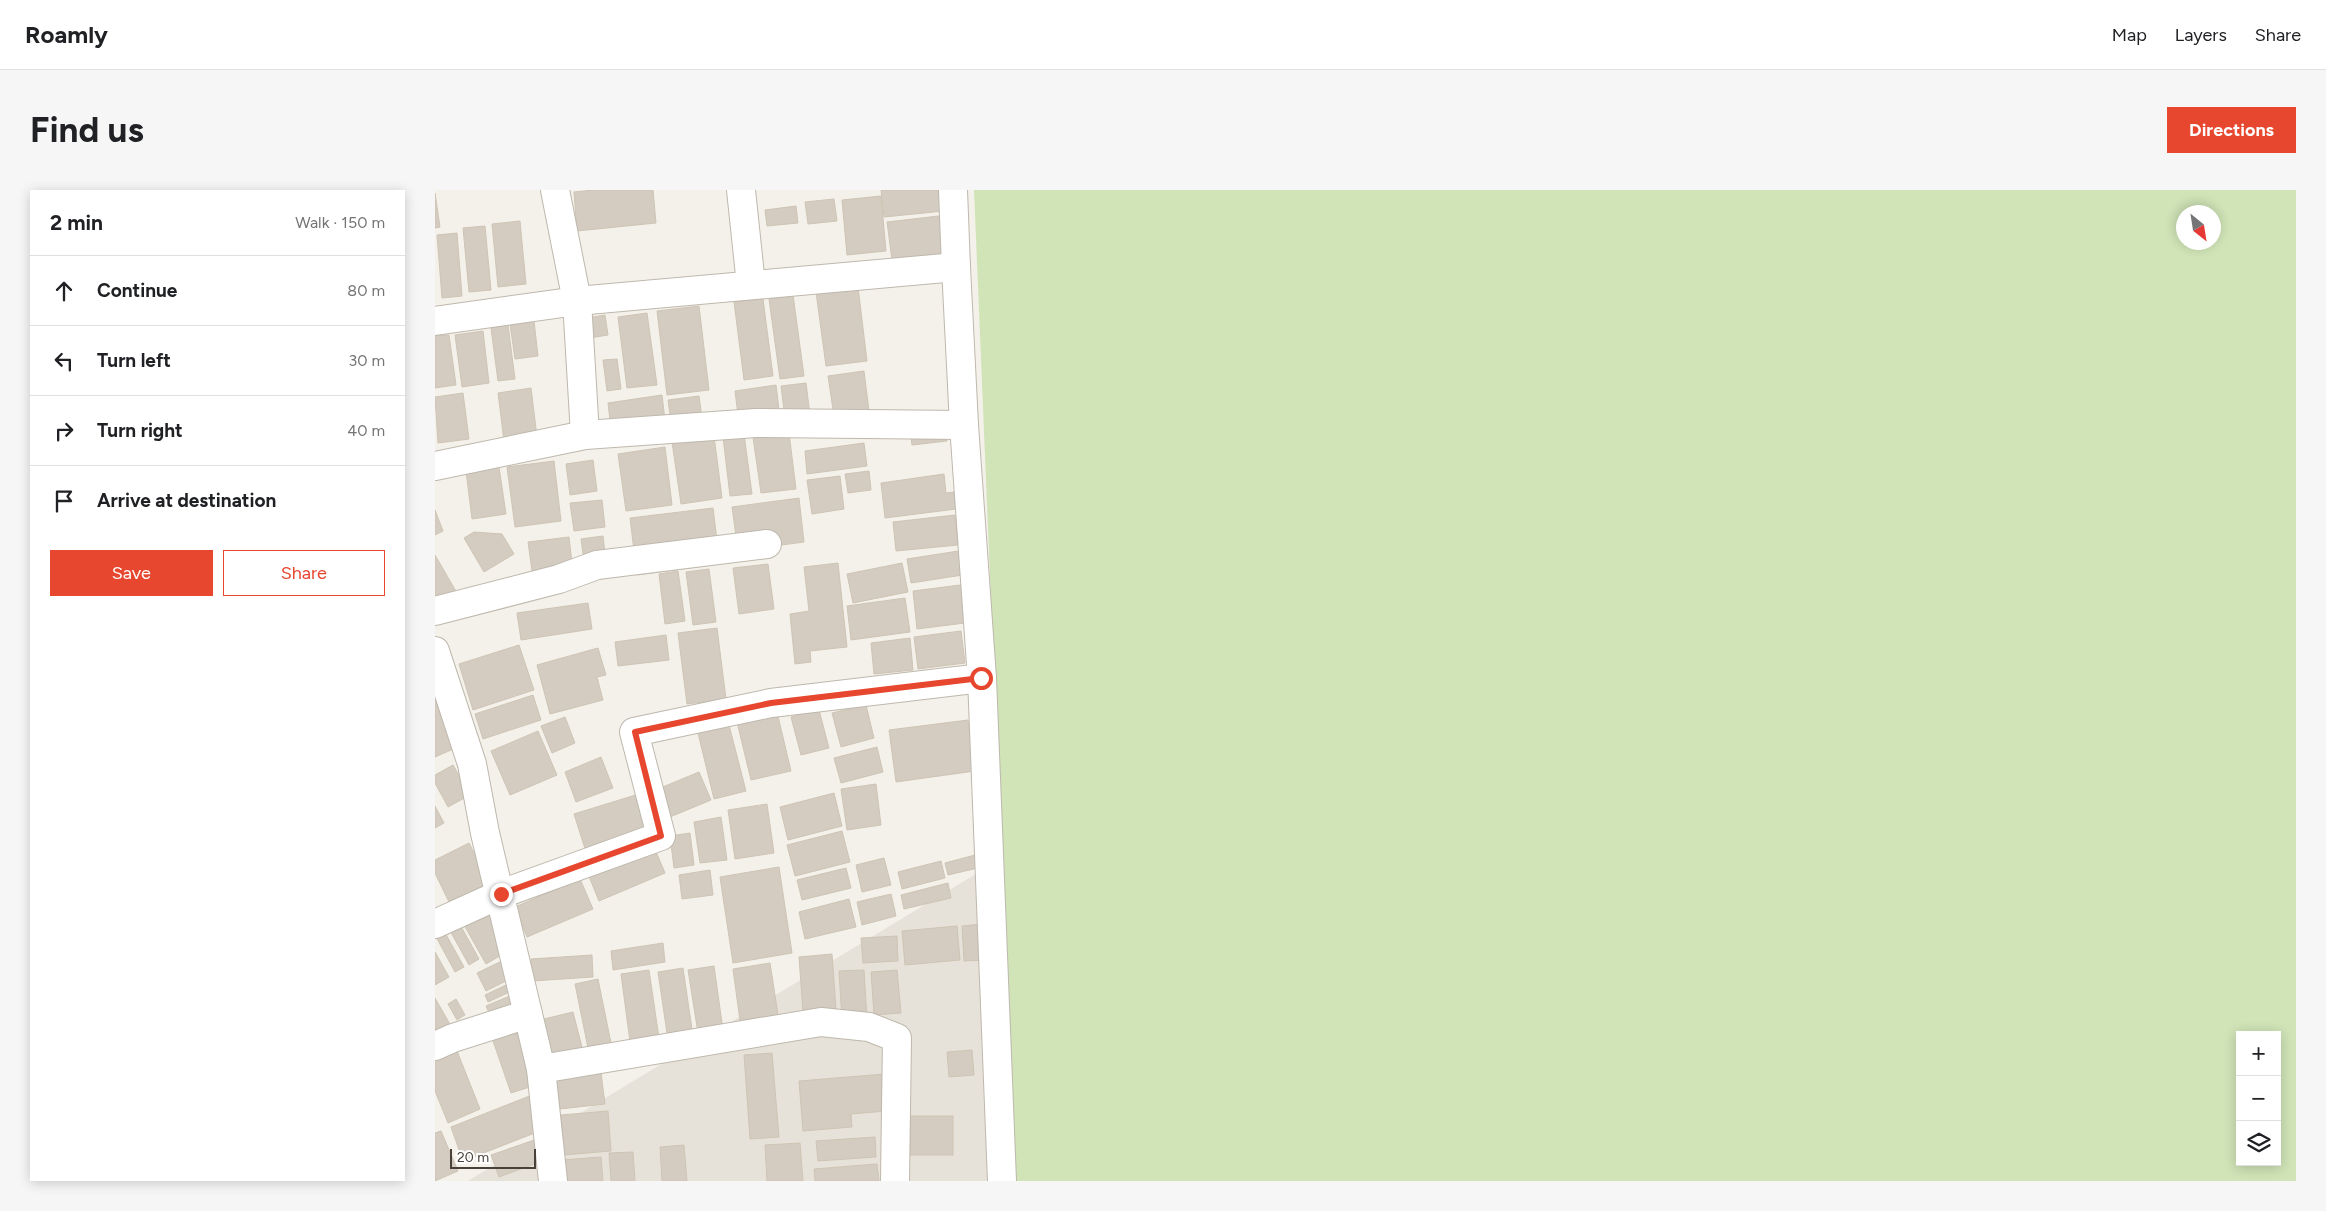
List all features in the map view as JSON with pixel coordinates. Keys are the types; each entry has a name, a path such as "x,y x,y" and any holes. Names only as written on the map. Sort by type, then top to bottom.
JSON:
{"street":[{"path":"555,190 577,301 585,435"},
{"path":"741,190 751,285"},
{"path":"953,190 964,425 981,678 1002,1181"},
{"path":"435,320 577,301 956,267"},
{"path":"435,466 585,435 756,422 964,425"},
{"path":"435,611 559,579 597,565 767,544"},
{"path":"435,651 472,764 485,833 541,1069 553,1181"},
{"path":"435,924 501,894 661,836 635,732 771,703 981,678"},
{"path":"435,1046 453,1038 528,1014"},
{"path":"541,1069 821,1022 869,1027 897,1038 895,1181"}],"shaded area":[{"path":"989,866 1005,1181 468,1181"}],"green space":[{"path":"974,190 2296,190 2296,1181 1015,1181"}],"building":[{"path":"653,190 656,223 577,231 574,192"},
{"path":"881,190 942,190 944,211 884,217"},
{"path":"435,193 440,227 435,228"},
{"path":"881,196 886,251 847,255 842,200"},
{"path":"834,199 837,221 808,224 805,202"},
{"path":"796,206 798,223 767,226 765,210"},
{"path":"947,215 951,253 892,260 887,222"},
{"path":"520,221 526,284 498,287 492,224"},
{"path":"485,226 491,290 469,292 463,228"},
{"path":"457,233 462,296 442,298 437,235"},
{"path":"858,287 867,361 826,366 816,292"},
{"path":"793,295 804,376 780,379 769,299"},
{"path":"763,299 773,376 744,380 734,302"},
{"path":"699,306 709,390 667,395 657,311"},
{"path":"647,313 657,385 627,388 618,317"},
{"path":"605,315 608,335 590,338 587,318"},
{"path":"534,321 538,356 515,359 510,324"},
{"path":"508,325 515,379 498,381 491,328"},
{"path":"483,331 489,383 462,387 455,335"},
{"path":"449,335 456,385 435,388 435,336"},
{"path":"617,359 621,389 607,391 603,360"},
{"path":"864,371 869,411 834,416 828,376"},
{"path":"806,383 811,423 786,426 781,386"},
{"path":"776,385 780,418 739,423 735,391"},
{"path":"531,388 537,437 504,441 498,393"},
{"path":"463,393 469,439 438,443 435,397"},
{"path":"662,395 666,429 612,437 608,403"},
{"path":"699,396 703,425 672,429 668,400"},
{"path":"943,414 947,441 912,445 908,418"},
{"path":"789,433 796,489 761,493 753,437"},
{"path":"744,434 752,494 730,496 723,437"},
{"path":"714,436 722,498 681,504 672,442"},
{"path":"864,443 867,466 807,474 805,451"},
{"path":"665,447 672,505 626,511 618,454"},
{"path":"593,460 597,491 570,495 566,464"},
{"path":"554,461 561,521 515,527 507,467"},
{"path":"499,467 506,514 472,519 466,471"},
{"path":"869,471 871,490 848,493 845,474"},
{"path":"944,474 946,493 954,492 956,509 885,518 881,483"},
{"path":"840,476 844,509 812,514 807,480"},
{"path":"799,498 804,542 738,551 732,507"},
{"path":"602,500 605,527 574,531 570,503"},
{"path":"713,508 720,564 637,575 630,518"},
{"path":"435,510 443,531 435,535"},
{"path":"955,515 958,545 896,551 893,522"},
{"path":"474,532 502,534 514,554 484,572 464,538"},
{"path":"603,536 608,578 587,581 581,539"},
{"path":"569,537 574,580 534,585 528,542"},
{"path":"965,550 969,574 911,583 907,559"},
{"path":"435,555 457,593 435,606"},
{"path":"838,563 847,647 810,651 811,662 795,664 790,614 809,611 804,567"},
{"path":"902,563 908,592 853,603 847,574"},
{"path":"768,564 774,609 739,614 733,568"},
{"path":"709,569 716,622 693,625 686,572"},
{"path":"678,571 685,621 665,624 659,574"},
{"path":"968,584 973,622 917,629 913,591"},
{"path":"905,598 910,632 851,640 847,606"},
{"path":"588,603 592,629 521,640 517,613"},
{"path":"717,628 726,699 687,704 678,633"},
{"path":"961,631 965,663 918,669 914,637"},
{"path":"666,635 669,660 618,666 615,642"},
{"path":"910,638 913,670 874,674 871,643"},
{"path":"519,645 534,690 473,710 459,664"},
{"path":"598,648 606,675 597,677 603,700 550,714 537,665"},
{"path":"533,695 541,720 483,739 475,714"},
{"path":"435,699 458,747 435,757"},
{"path":"866,705 874,738 841,747 832,713"},
{"path":"819,710 829,748 801,755 791,717"},
{"path":"777,712 791,771 751,780 737,722"},
{"path":"565,717 575,743 552,753 541,726"},
{"path":"968,720 975,771 896,782 889,730"},
{"path":"729,725 746,791 714,799 698,733"},
{"path":"538,731 557,775 510,795 491,751"},
{"path":"877,747 883,772 841,783 834,758"},
{"path":"601,757 613,788 576,802 565,772"},
{"path":"453,765 470,795 448,807 435,783 435,775"},
{"path":"699,772 711,800 670,817 658,789"},
{"path":"876,784 881,825 847,830 841,789"},
{"path":"642,793 655,834 587,855 574,814"},
{"path":"834,793 842,826 788,840 780,807"},
{"path":"767,804 774,853 735,859 728,810"},
{"path":"435,806 444,823 435,828"},
{"path":"721,817 727,860 700,863 694,822"},
{"path":"842,831 850,862 795,876 787,845"},
{"path":"690,833 694,865 674,868 670,836"},
{"path":"469,843 489,883 449,902 435,873 435,860"},
{"path":"654,847 665,873 599,901 588,874"},
{"path":"975,855 978,868 948,875 945,863"},
{"path":"884,858 891,885 862,892 856,865"},
{"path":"941,861 945,878 902,889 898,872"},
{"path":"779,867 792,953 733,963 720,877"},
{"path":"846,868 851,888 802,900 797,880"},
{"path":"710,870 713,895 682,899 679,875"},
{"path":"580,879 593,909 527,937 515,907"},
{"path":"948,883 951,898 904,909 901,895"},
{"path":"891,894 896,916 862,925 857,902"},
{"path":"849,899 856,927 805,939 799,912"},
{"path":"489,912 510,950 486,964 464,925"},
{"path":"458,921 479,959 469,965 448,927"},
{"path":"983,924 986,960 964,961 962,926"},
{"path":"957,926 960,960 905,965 902,931"},
{"path":"443,929 464,967 455,972 435,935"},
{"path":"897,936 898,961 863,963 861,938"},
{"path":"663,943 665,962 613,970 611,951"},
{"path":"435,952 449,977 435,985"},
{"path":"832,954 836,1010 803,1012 799,957"},
{"path":"592,955 593,977 532,981 531,959"},
{"path":"510,957 518,975 486,991 477,973"},
{"path":"770,963 778,1015 740,1021 733,969"},
{"path":"714,966 723,1030 698,1033 688,970"},
{"path":"683,968 693,1036 668,1040 658,972"},
{"path":"649,970 660,1045 631,1049 621,974"},
{"path":"864,970 867,1018 842,1020 839,971"},
{"path":"897,970 901,1013 874,1015 871,972"},
{"path":"598,979 612,1048 589,1053 575,984"},
{"path":"510,983 514,990 488,1002 485,995"},
{"path":"512,995 517,1006 491,1017 486,1006"},
{"path":"435,998 451,1026 435,1035"},
{"path":"456,999 465,1015 457,1020 448,1004"},
{"path":"573,1012 583,1051 551,1060 540,1020"},
{"path":"516,1029 536,1085 511,1093 492,1038"},
{"path":"972,1050 974,1075 949,1077 947,1052"},
{"path":"457,1051 480,1109 448,1123 435,1091 435,1060"},
{"path":"772,1053 779,1137 750,1139 744,1055"},
{"path":"601,1073 605,1104 560,1109 556,1079"},
{"path":"885,1074 887,1111 851,1114 852,1127 803,1131 799,1081"},
{"path":"532,1095 545,1129 463,1161 451,1127"},
{"path":"608,1111 611,1151 564,1155 561,1115"},
{"path":"910,1116 953,1116 953,1155 910,1155"},
{"path":"441,1131 458,1171 435,1181 435,1133"},
{"path":"875,1137 876,1157 818,1161 816,1141"},
{"path":"540,1138 548,1159 499,1177 491,1155"},
{"path":"800,1143 803,1181 767,1181 765,1145"},
{"path":"684,1145 687,1181 662,1181 660,1147"},
{"path":"633,1152 635,1181 611,1181 609,1153"},
{"path":"601,1157 603,1181 563,1181 562,1160"},
{"path":"877,1164 879,1181 815,1181 814,1169"}],"route":[{"path":"501,894 661,836 635,732 771,703 981,678"}]}
